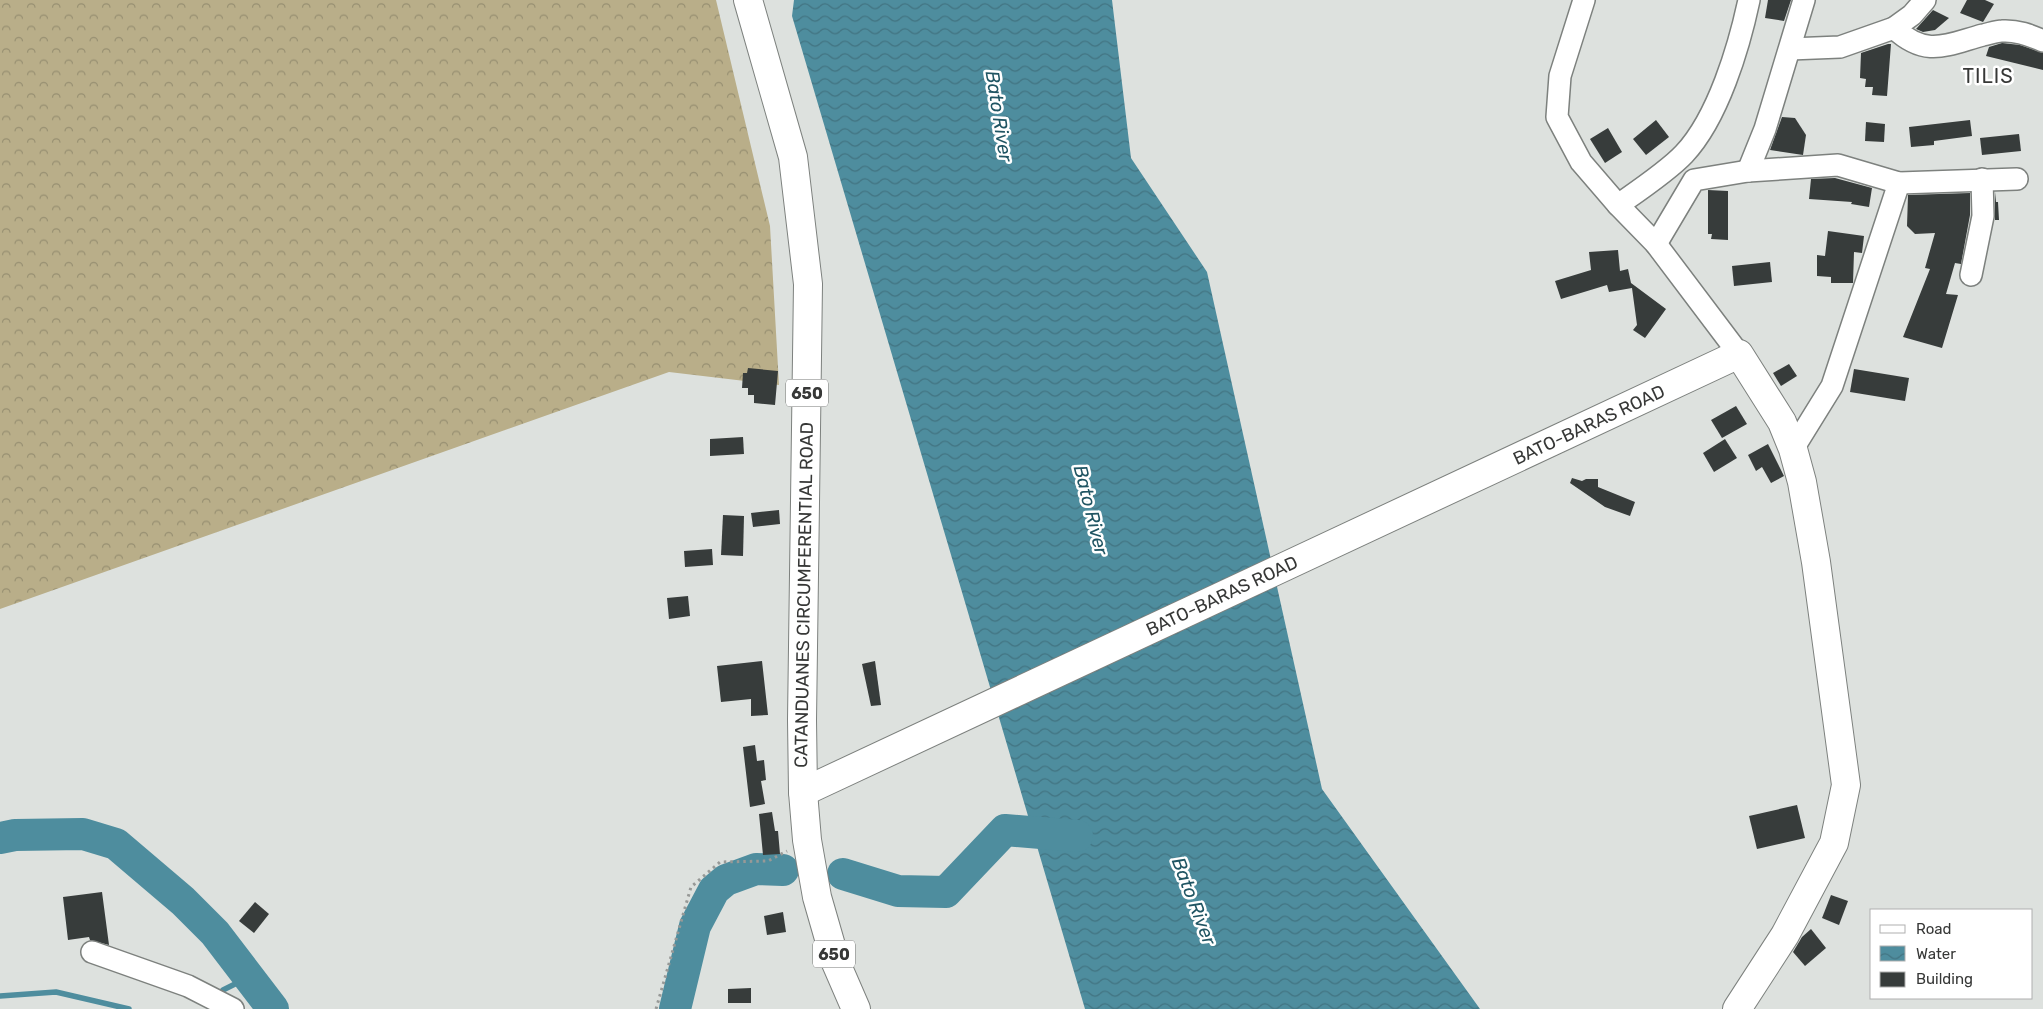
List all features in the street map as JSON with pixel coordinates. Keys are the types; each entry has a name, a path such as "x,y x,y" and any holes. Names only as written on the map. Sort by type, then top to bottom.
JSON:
{"main road":[{"name":"CATANDUANES CIRCUMFERENTIAL ROAD","path":"748,0 793,157 808,284 802,720 802,792 807,840 817,897 836,963 856,1009"},
{"name":"BATO-BARAS ROAD","path":"802,792 1739,354"},
{"path":"1738,1009 1785,935 1834,843 1846,785 1808,512 1793,449 1782,422 1739,354"}],"street":[{"path":"1584,0 1560,76 1557,117 1581,162 1618,205 1656,244 1739,354"},
{"path":"1618,205 1684,153 1712,113 1741,36 1749,0"},
{"path":"1748,171 1764,129 1804,0"},
{"path":"1790,49 1840,47 1894,28 1912,15 1925,0"},
{"path":"1894,28 1907,41 1926,47 1953,44 2001,31 2022,32 2043,41"},
{"path":"1656,244 1694,180 1748,171 1838,165 1899,182 2017,179"},
{"path":"1971,275 1983,216 1982,179"},
{"path":"1793,449 1832,386 1899,182"},
{"path":"92,952 188,986 233,1009"}],"path":[{"path":"656,1009 691,887 720,862 768,861 807,840"}],"green space":[{"path":"0,0 716,0 770,226 779,385 669,372 0,609"}],"water":[{"name":"Bato River","path":"794,0 1112,0 1131,158 1207,272 1322,789 1480,1009 1085,1009 792,16"}],"building":[{"path":"1768,0 1791,0 1784,21 1765,18"},
{"path":"1967,0 1985,0 1994,4 1983,22 1960,13"},
{"path":"1933,10 1949,18 1935,30 1923,32 1916,29"},
{"path":"2002,43 2020,45 2043,53 2043,70 1986,56 1989,47"},
{"path":"1891,44 1887,96 1872,95 1873,87 1865,87 1866,79 1860,78 1861,53"},
{"path":"1782,117 1795,118 1806,135 1803,155 1770,150"},
{"path":"1656,120 1669,137 1646,155 1633,139"},
{"path":"1970,120 1972,136 1934,141 1934,145 1911,147 1909,127"},
{"path":"1866,122 1885,124 1884,142 1865,141"},
{"path":"1608,128 1622,152 1605,163 1590,139"},
{"path":"2019,134 2021,151 1982,155 1980,138"},
{"path":"1835,178 1872,188 1869,207 1851,204 1852,202 1809,199 1811,179"},
{"path":"1708,190 1728,191 1728,240 1711,239 1712,234 1708,234"},
{"path":"1995,192 1996,202 1998,202 1999,220 1995,220"},
{"path":"1970,193 1970,215 1961,264 1955,263 1946,294 1958,295 1942,348 1903,337 1930,269 1925,268 1935,233 1915,234 1907,226 1908,195"},
{"path":"1828,231 1864,236 1862,253 1854,252 1853,283 1831,283 1831,277 1817,276 1817,255 1825,256"},
{"path":"1618,250 1620,271 1628,269 1631,283 1666,309 1645,338 1633,330 1637,325 1632,288 1609,292 1607,285 1561,299 1555,281 1591,270 1589,252"},
{"path":"1770,262 1772,282 1734,286 1732,266"},
{"path":"1789,364 1797,376 1781,386 1773,373"},
{"path":"748,368 778,371 775,405 754,403 754,395 748,395 748,388 742,388 743,373 747,373"},
{"path":"1854,369 1909,378 1905,401 1850,392"},
{"path":"1736,406 1747,424 1722,438 1711,420"},
{"path":"743,437 744,454 710,456 710,439"},
{"path":"1725,439 1737,458 1714,472 1703,453"},
{"path":"1768,444 1784,476 1771,483 1762,467 1756,471 1748,455"},
{"path":"1572,478 1582,481 1598,479 1598,487 1635,502 1630,516 1605,507 1570,483"},
{"path":"779,510 780,524 753,527 751,513"},
{"path":"723,515 744,516 743,556 721,555"},
{"path":"712,549 713,565 685,567 684,551"},
{"path":"688,596 690,616 669,619 667,598"},
{"path":"762,661 768,715 751,716 751,699 721,702 717,666"},
{"path":"875,661 881,705 871,706 862,664"},
{"path":"755,745 757,761 764,760 766,780 761,781 765,804 750,807 743,747"},
{"path":"1797,805 1805,838 1757,849 1749,816"},
{"path":"772,812 775,831 778,831 780,854 763,855 759,814"},
{"path":"102,892 109,945 90,940 89,937 68,940 63,897"},
{"path":"1831,895 1848,901 1839,925 1822,918"},
{"path":"255,902 269,914 254,933 239,921"},
{"path":"783,912 786,932 767,935 764,916"},
{"path":"1811,929 1826,948 1805,966 1793,952 1802,937"},
{"path":"751,988 751,1003 728,1003 728,989"}],"waterway":[{"path":"843,874 898,891 946,892 1005,830 1077,836"},
{"path":"0,838 15,835 83,834 116,844 183,901 215,933 273,1009"},
{"path":"675,1009 695,926 714,890 726,880 756,869 783,870"},
{"path":"223,990 249,977"},
{"path":"0,996 56,992 129,1009"}],"district":[{"name":"TILIS","path":"1988,76"}]}
